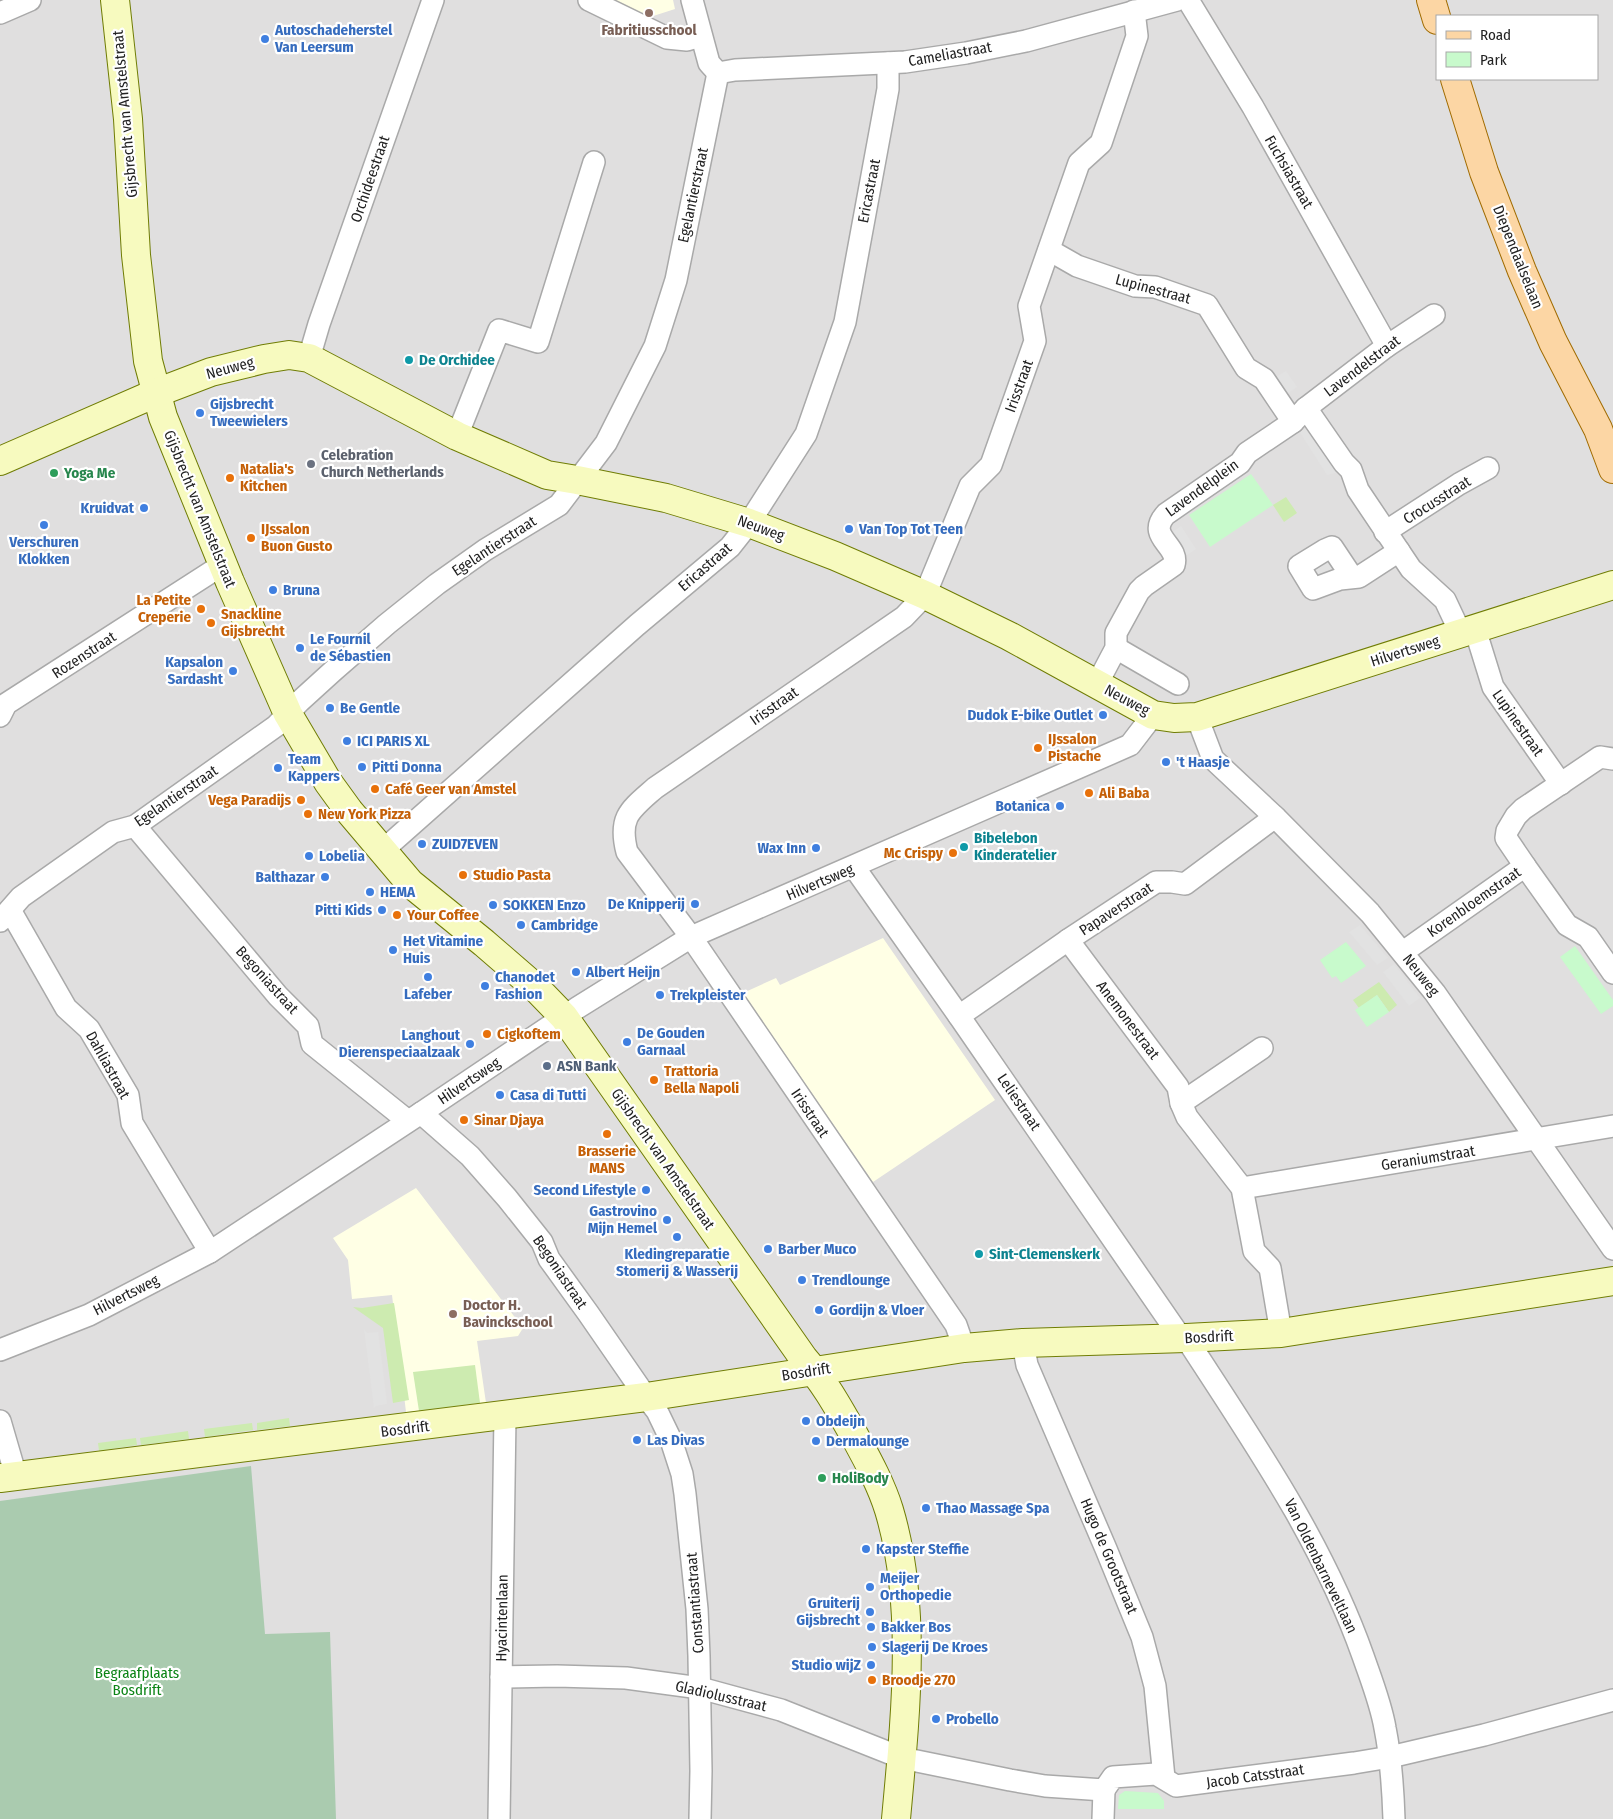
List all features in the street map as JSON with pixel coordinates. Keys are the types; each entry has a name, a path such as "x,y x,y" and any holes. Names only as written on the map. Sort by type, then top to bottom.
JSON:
{"main road":[{"path":"1431,0 1436,17"},
{"name":"Diependaalselaan","path":"1455,80 1484,172 1522,271 1566,369 1605,438 1613,469"}],"street":[{"path":"0,13 30,0"},
{"name":"Gijsbrecht van Amstelstraat","path":"115,0 128,118 132,196 142,317 148,361 165,422 222,565 288,714 328,782 382,851 421,893 529,982 564,1018 800,1354 825,1384 872,1468 889,1509 899,1550 905,1614 906,1668 902,1758 896,1819"},
{"name":"Orchideestraat","path":"309,358 319,324 432,0"},
{"path":"589,0 668,38 687,40 702,36"},
{"path":"692,0 709,63 718,73"},
{"name":"Cameliastraat","path":"718,73 735,70 905,62 966,53 1026,41 1177,0"},
{"name":"Fuchsiastraat","path":"1188,0 1253,107 1387,346"},
{"name":"Irisstraat","path":"964,1348 956,1325 690,937 627,852 623,836 624,825 634,806 663,783 904,617 925,595 970,486 991,465 1035,341 1029,306 1079,163 1101,143 1137,36 1134,12"},
{"name":"Ericastraat","path":"382,851 637,625 730,546 749,523 806,434 845,322 888,89 888,63"},
{"name":"Egelantierstraat","path":"5,915 21,897 112,832 135,826 276,726 333,671 437,584 485,550 559,505 606,443 654,346 676,280 718,73"},
{"path":"457,436 499,330 538,342 594,162"},
{"name":"Lupinestraat","path":"1049,250 1077,266 1135,286 1155,287 1207,305 1246,368 1264,379 1350,470 1358,490 1411,569 1445,600 1468,631 1493,687 1561,784"},
{"name":"Lavendelstraat","path":"1300,415 1387,346 1434,315"},
{"name":"Neuweg","path":"0,461 156,393 211,372 289,355 309,358 457,436 546,475 666,498 749,523 835,556 925,595 1009,636 1153,715 1174,718 1197,717 1213,759 1275,817 1370,913 1403,952 1435,993 1613,1249"},
{"name":"Lavendelplein","path":"1116,648 1116,633 1139,591 1174,565 1176,560 1161,535 1158,528 1159,521 1166,514 1240,464 1247,453 1300,415"},
{"name":"Crocusstraat","path":"1385,532 1459,484 1488,468"},
{"path":"1352,577 1332,547 1300,566 1311,591 1340,579 1359,577 1398,551"},
{"name":"Rozenstraat","path":"0,716 6,704 222,565"},
{"name":"Hilvertsweg","path":"1197,717 1613,585"},
{"path":"1097,684 1116,648 1178,684"},
{"name":"Hilvertsweg","path":"0,1350 89,1315 210,1252 690,937 1130,745 1153,715"},
{"name":"Korenbloemstraat","path":"1403,952 1525,866 1506,838 1506,831 1523,809 1600,757 1613,759"},
{"name":"Papaverstraat","path":"959,1016 1068,940 1156,882 1186,884 1275,817"},
{"name":"Begoniastraat","path":"135,826 278,996 308,1026 312,1044 470,1156 542,1242 548,1259 646,1397"},
{"path":"1525,866 1567,925 1588,937 1613,973"},
{"name":"Leliestraat","path":"854,867 1183,1338"},
{"name":"Dahliastraat","path":"5,915 66,1008 89,1029 128,1095 132,1123 210,1252"},
{"name":"Anemonestraat","path":"1068,940 1178,1087 1181,1103 1187,1117 1242,1188 1254,1251 1270,1268 1281,1333"},
{"path":"1181,1103 1262,1048"},
{"name":"Geraniumstraat","path":"1242,1188 1613,1126"},
{"name":"Bosdrift","path":"8,1477 646,1397 964,1348 1023,1343 1281,1333 1613,1281"},
{"name":"Van Oldenbarneveltlaan","path":"1183,1338 1265,1460 1314,1544 1350,1619 1370,1674 1385,1727 1390,1756 1394,1819"},
{"name":"Hugo de Grootstraat","path":"1023,1343 1027,1365 1142,1637 1155,1686 1164,1778"},
{"name":"Constantiastraat","path":"646,1397 657,1411 670,1440 682,1474 686,1494 697,1609 702,1771 700,1819"},
{"name":"Hyacintenlaan","path":"499,1819 505,1416"},
{"path":"0,1421 8,1477"},
{"name":"Gladiolusstraat","path":"501,1677 626,1678 700,1688 781,1710 902,1758"},
{"name":"Jacob Catsstraat","path":"1104,1790 1113,1778 1156,1774 1176,1786 1390,1756 1484,1735 1613,1700"},
{"path":"902,1758 1045,1786 1104,1790 1103,1819"}],"shaded area":[{"path":"0,0 1613,0 1613,1819 0,1819"},
{"name":"Fabritiusschool","path":"611,0 673,0 675,9 647,18"},
{"path":"1286,371 1297,387 1284,396 1273,379"},
{"path":"1311,428 1339,472 1327,475 1299,431"},
{"path":"1181,526 1196,549 1184,557 1170,534"},
{"path":"1326,551 1342,575 1316,586 1304,566"},
{"path":"1360,925 1388,958 1377,965 1349,932"},
{"path":"883,938 995,1100 873,1182 743,993 776,978 780,985"},
{"path":"1394,964 1420,998 1409,1006 1383,972"},
{"name":"Doctor H. Bavinckschool","path":"416,1188 523,1328 518,1336 477,1341 486,1403 406,1412 392,1295 352,1299 348,1260 333,1238"},
{"path":"364,1329 367,1333 378,1332 387,1404 374,1408"}],"green space":[{"path":"1251,474 1273,505 1210,547 1189,515"},
{"path":"1286,497 1297,513 1284,522 1273,505"},
{"path":"1346,942 1366,966 1341,983 1336,976 1332,978 1320,960"},
{"path":"1575,946 1613,1000 1613,1006 1601,1014 1560,957"},
{"path":"1379,982 1397,1005 1389,1012 1377,995 1359,1008 1353,1000"},
{"path":"1377,995 1389,1012 1367,1027 1355,1010"},
{"path":"394,1303 409,1400 393,1403 383,1328 353,1307 362,1308"},
{"path":"475,1365 480,1403 419,1411 413,1372"},
{"path":"289,1418 290,1426 257,1430 257,1423"},
{"path":"252,1423 253,1430 205,1437 204,1429"},
{"path":"188,1431 189,1439 141,1445 140,1438"},
{"path":"136,1438 137,1445 99,1451 98,1443"},
{"name":"Begraafplaats Bosdrift","path":"251,1466 265,1634 330,1632 336,1819 0,1819 0,1501"},
{"path":"1125,1791 1158,1793 1164,1801 1164,1809 1118,1809 1119,1795"}],"place":[{"name":"Fabritiusschool","path":"649,13"},
{"name":"Autoschadeherstel Van Leersum","path":"265,39"},
{"name":"De Orchidee","path":"409,360"},
{"name":"Gijsbrecht Tweewielers","path":"200,413"},
{"name":"Celebration Church Netherlands","path":"311,464"},
{"name":"Yoga Me","path":"54,473"},
{"name":"Natalia's Kitchen","path":"230,478"},
{"name":"Kruidvat","path":"144,508"},
{"name":"Verschuren Klokken","path":"44,525"},
{"name":"Van Top Tot Teen","path":"849,529"},
{"name":"IJssalon Buon Gusto","path":"251,538"},
{"name":"Bruna","path":"273,590"},
{"name":"La Petite Creperie","path":"201,609"},
{"name":"Snackline Gijsbrecht","path":"211,623"},
{"name":"Le Fournil de Sébastien","path":"300,648"},
{"name":"Kapsalon Sardasht","path":"233,671"},
{"name":"Be Gentle","path":"330,708"},
{"name":"Dudok E-bike Outlet","path":"1103,715"},
{"name":"ICI PARIS XL","path":"347,741"},
{"name":"IJssalon Pistache","path":"1038,748"},
{"name":"'t Haasje","path":"1166,762"},
{"name":"Pitti Donna","path":"362,767"},
{"name":"Team Kappers","path":"278,768"},
{"name":"Café Geer van Amstel","path":"375,789"},
{"name":"Ali Baba","path":"1089,793"},
{"name":"Vega Paradijs","path":"301,800"},
{"name":"Botanica","path":"1060,806"},
{"name":"New York Pizza","path":"308,814"},
{"name":"ZUID7EVEN","path":"422,844"},
{"name":"Bibelebon Kinderatelier","path":"964,847"},
{"name":"Wax Inn","path":"816,848"},
{"name":"Mc Crispy","path":"953,853"},
{"name":"Lobelia","path":"309,856"},
{"name":"Studio Pasta","path":"463,875"},
{"name":"Balthazar","path":"325,877"},
{"name":"HEMA","path":"370,892"},
{"name":"De Knipperij","path":"695,904"},
{"name":"SOKKEN Enzo","path":"493,905"},
{"name":"Pitti Kids","path":"382,910"},
{"name":"Your Coffee","path":"397,915"},
{"name":"Cambridge","path":"521,925"},
{"name":"Het Vitamine Huis","path":"393,950"},
{"name":"Albert Heijn","path":"576,972"},
{"name":"Lafeber","path":"428,977"},
{"name":"Chanodet Fashion","path":"485,986"},
{"name":"Trekpleister","path":"660,995"},
{"name":"Cigkoftem","path":"487,1034"},
{"name":"De Gouden Garnaal","path":"627,1042"},
{"name":"Langhout Dierenspeciaalzaak","path":"470,1044"},
{"name":"ASN Bank","path":"547,1066"},
{"name":"Trattoria Bella Napoli","path":"654,1080"},
{"name":"Casa di Tutti","path":"500,1095"},
{"name":"Sinar Djaya","path":"464,1120"},
{"name":"Brasserie MANS","path":"607,1134"},
{"name":"Second Lifestyle","path":"646,1190"},
{"name":"Gastrovino Mijn Hemel","path":"667,1220"},
{"name":"Kledingreparatie Stomerij & Wasserij","path":"677,1237"},
{"name":"Barber Muco","path":"768,1249"},
{"name":"Sint-Clemenskerk","path":"979,1254"},
{"name":"Trendlounge","path":"802,1280"},
{"name":"Gordijn & Vloer","path":"819,1310"},
{"name":"Doctor H. Bavinckschool","path":"453,1314"},
{"name":"Obdeijn","path":"806,1421"},
{"name":"Las Divas","path":"637,1440"},
{"name":"Dermalounge","path":"816,1441"},
{"name":"HoliBody","path":"822,1478"},
{"name":"Thao Massage Spa","path":"926,1508"},
{"name":"Kapster Steffie","path":"866,1549"},
{"name":"Meijer Orthopedie","path":"870,1587"},
{"name":"Gruiterij Gijsbrecht","path":"870,1612"},
{"name":"Bakker Bos","path":"871,1627"},
{"name":"Slagerij De Kroes","path":"872,1647"},
{"name":"Studio wijZ","path":"871,1665"},
{"name":"Broodje 270","path":"872,1680"},
{"name":"Probello","path":"936,1719"}]}
